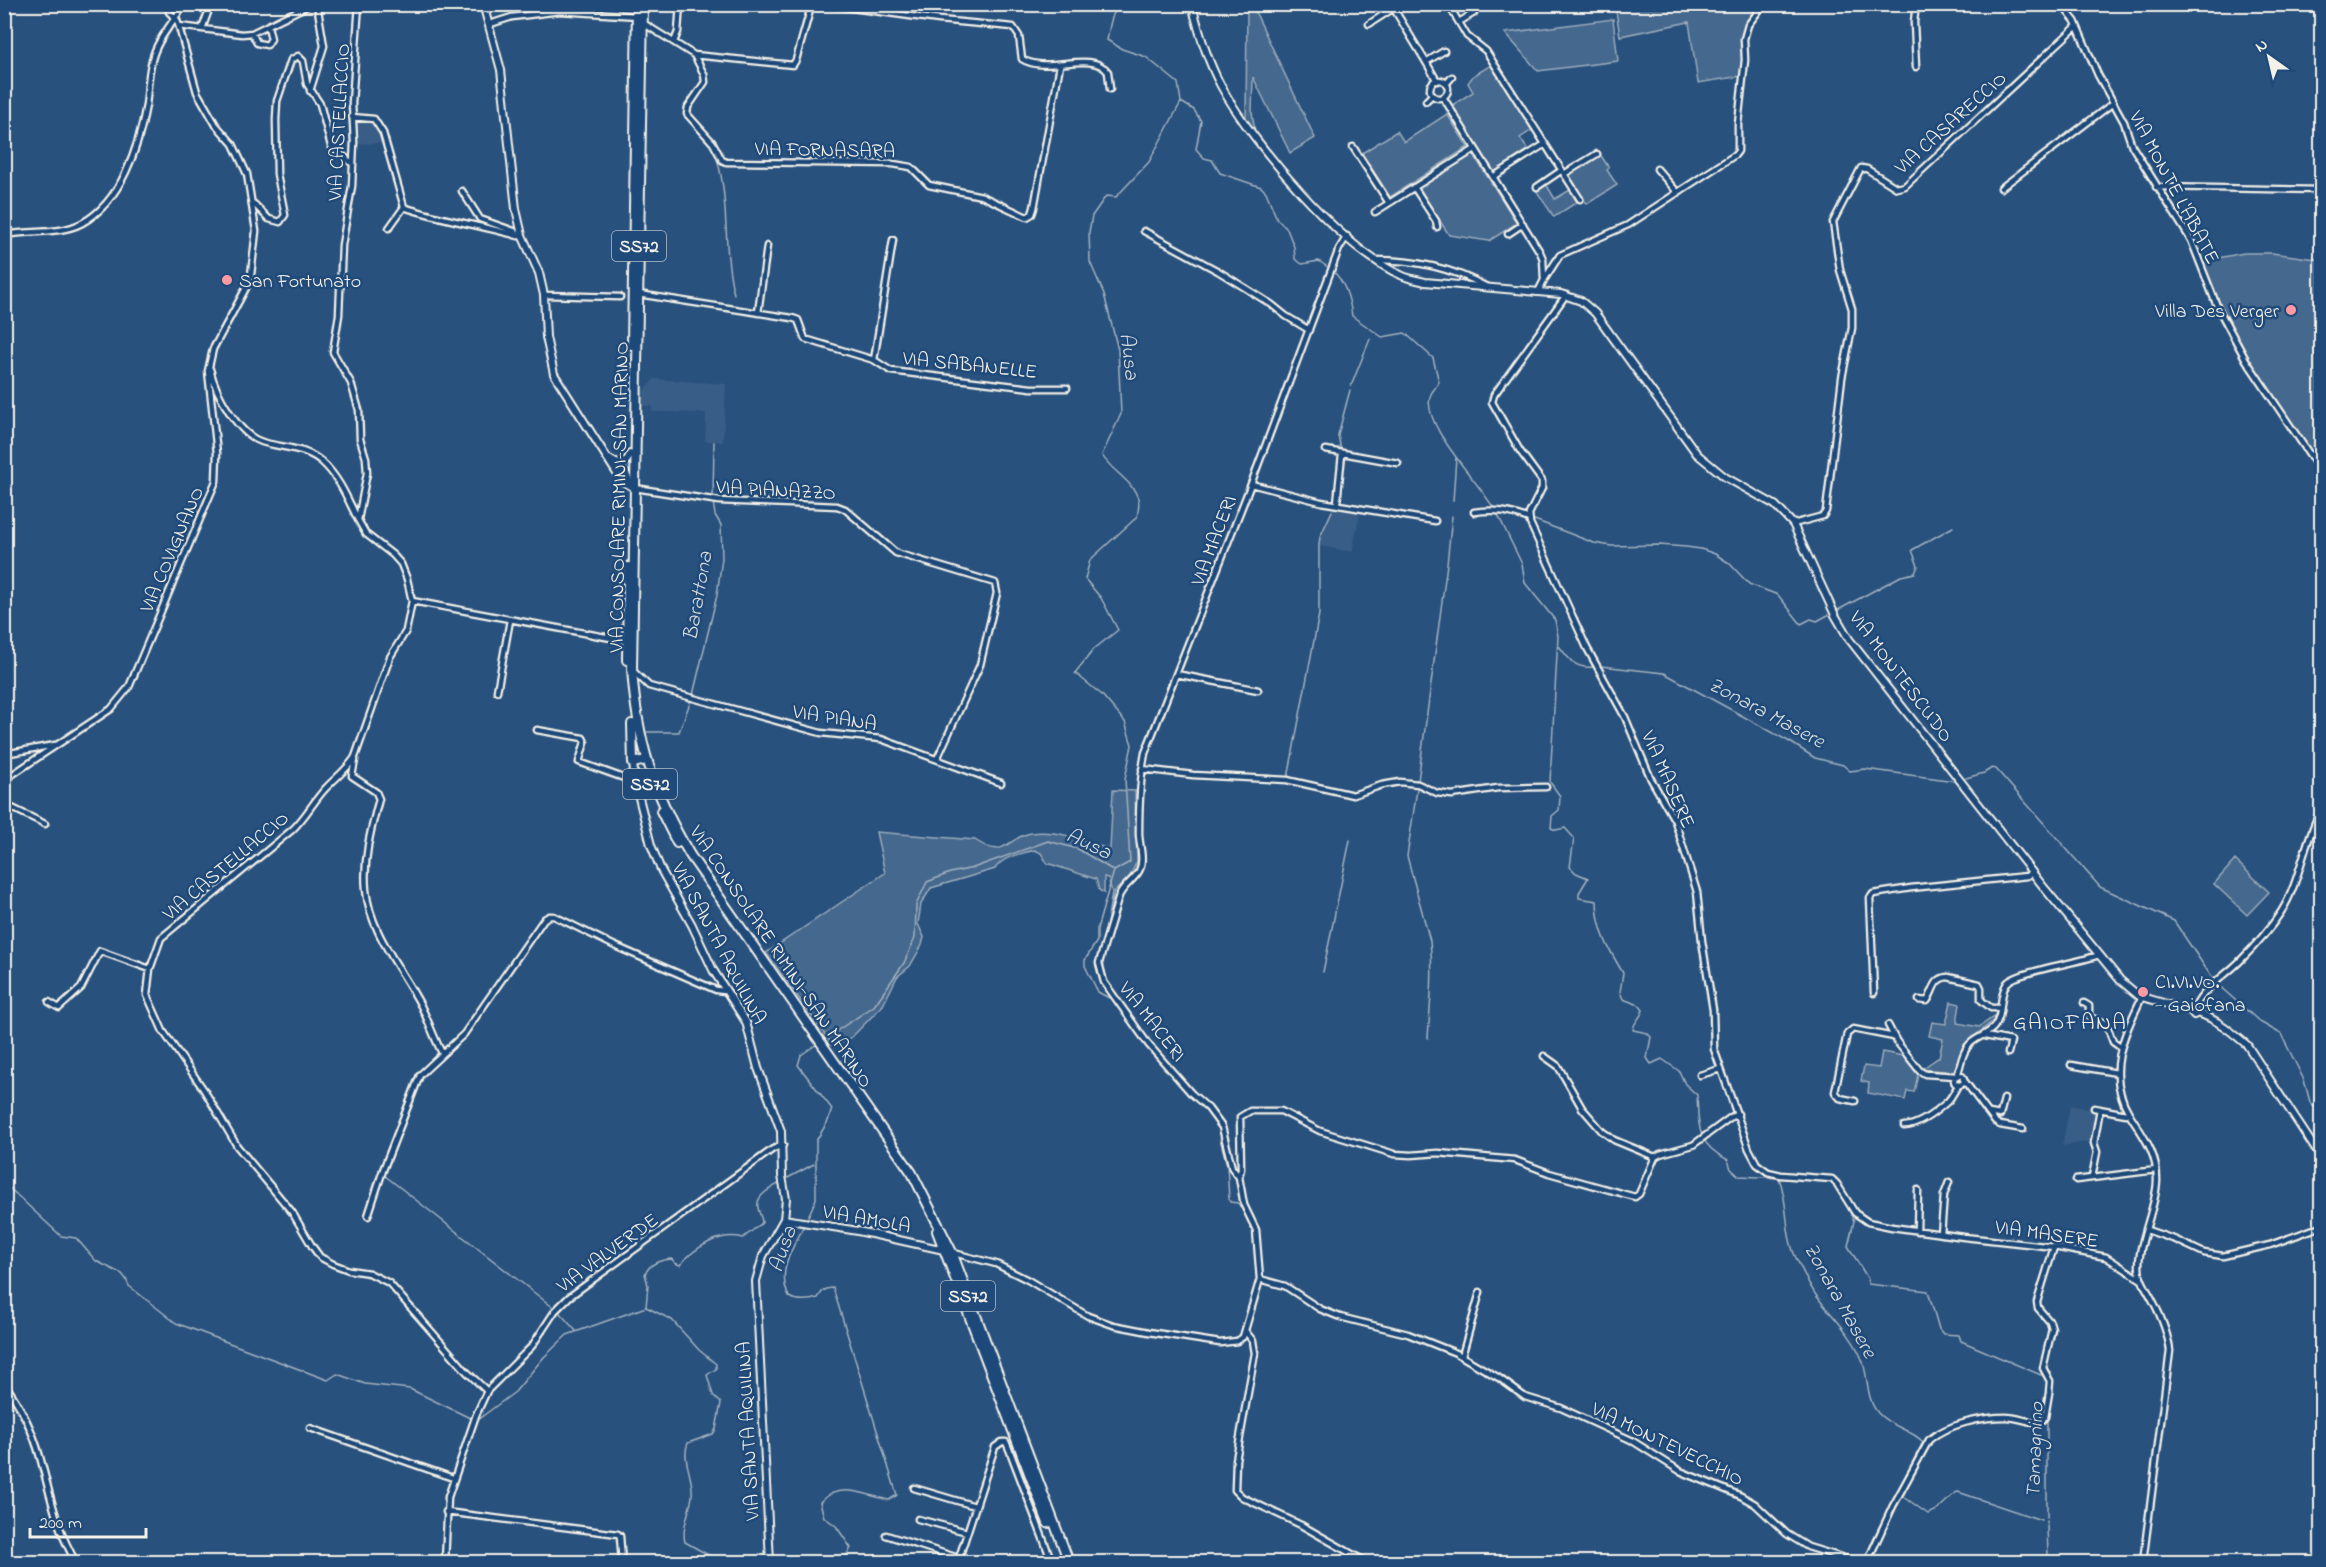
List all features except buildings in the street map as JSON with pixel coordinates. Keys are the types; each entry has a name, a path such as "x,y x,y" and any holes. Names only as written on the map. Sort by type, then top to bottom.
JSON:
{"main road":[{"name":"VIA CONSOLARE RIMINI-SAN MARINO","path":"637,4 630,454 632,669 636,712 645,757 671,822 690,855 824,1052 912,1173 948,1251 1069,1563"},
{"name":"VIA CONSOLARE RIMINI-SAN MARINO","path":"643,4 638,294 627,641 627,669 637,762 666,825 685,856 814,1037"},
{"name":"VIA CONSOLARE RIMINI-SAN MARINO","path":"948,1251 1063,1563"}],"street":[{"name":"VIA COVIGNANO","path":"4,780 111,709 129,687 216,481 218,467 209,397 209,366 213,349 246,288 251,274 256,231 254,204 241,158 216,124 197,92 179,26 169,12 170,4"},
{"path":"4,235 76,225 94,214 114,191 127,170 142,126 151,63 156,47 184,4"},
{"path":"202,28 211,4"},
{"path":"179,26 242,34 252,33 311,4"},
{"path":"310,91 324,46 317,4"},
{"name":"VIA CASTELLACCIO","path":"358,4 352,117 353,165 349,209 342,245 339,315 333,352 351,384 359,410 360,439 366,458 367,473 358,520"},
{"path":"483,4 501,70 513,191 520,236 539,273 544,295 546,337 554,374 622,481 632,485"},
{"path":"546,13 547,4"},
{"path":"674,42 678,32 680,4"},
{"path":"490,24 512,17 571,11 637,15 643,23 694,55 793,65 811,7 814,4"},
{"path":"823,4 939,20 1013,27 1019,36 1023,59 1029,63 1060,65 1078,62 1099,63 1108,72 1110,89"},
{"name":"VIA MONTESCUDO","path":"1192,4 1201,43 1221,85 1241,119 1303,194 1376,260 1411,279 1566,295 1581,301 1595,313 1696,454 1725,477 1775,506 1793,524 1835,615 1849,639 2099,955 2127,987 2142,997 2195,1010 2220,1023 2247,1045 2322,1159"},
{"path":"1369,24 1392,7 1400,4"},
{"path":"1448,4 1471,40 1483,46 1580,200"},
{"path":"1538,292 1560,255 1610,235 1735,155 1738,151 1744,39 1748,25 1764,4"},
{"path":"1916,4 1914,22 1916,67"},
{"name":"VIA MONTE L'ABATE","path":"2061,4 2077,26 2098,75 2124,122 2132,146 2191,240 2217,306 2246,360 2322,473"},
{"path":"1392,7 1437,81 1446,84"},
{"path":"1459,22 1474,13"},
{"path":"252,33 257,44 267,45 272,39 268,26"},
{"name":"VIA CASARECCIO","path":"1793,524 1823,516 1826,511 1846,350 1852,328 1852,309 1840,270 1833,222 1860,170 1867,169 1897,188 1905,186 2077,26"},
{"path":"1426,62 1444,51"},
{"name":"VIA FORNASARA","path":"694,55 704,74 705,82 688,107 687,114 713,143 722,160 726,162 893,164 911,167 929,185 982,196 1027,217 1032,214 1034,208 1060,65"},
{"path":"254,204 274,221 280,222 285,215 277,174 277,101 294,57 298,56 303,61 310,91 320,104 331,146 353,165"},
{"path":"1443,97 1447,93 1446,84 1452,77"},
{"path":"1432,94 1431,88 1437,81"},
{"path":"1432,94 1443,97 1523,224 1543,259 1544,280"},
{"path":"1426,101 1432,94"},
{"path":"2001,188 2113,104"},
{"path":"352,117 370,117 378,122 404,207"},
{"path":"1493,177 1545,144"},
{"path":"1353,147 1389,203"},
{"path":"1375,212 1475,149"},
{"path":"1536,187 1597,154"},
{"path":"1657,169 1678,193"},
{"path":"1414,187 1436,221 1437,227"},
{"path":"2156,187 2322,190"},
{"path":"462,191 480,219 514,231 520,236"},
{"path":"404,207 453,222 479,225 520,236"},
{"path":"389,228 404,207"},
{"path":"1508,234 1523,224"},
{"path":"1144,231 1236,282 1309,330"},
{"name":"VIA MACERI","path":"1260,1279 1256,1230 1244,1205 1239,1178 1232,1168 1222,1127 1216,1117 1191,1093 1148,1044 1113,998 1100,972 1099,963 1119,896 1124,886 1140,870 1142,861 1139,834 1142,769 1145,753 1251,484 1330,274 1347,236"},
{"name":"VIA SABANELLE","path":"874,360 893,240"},
{"path":"758,313 767,246"},
{"name":"VIA MONTESCUDO","path":"1376,260 1438,267 1487,288"},
{"name":"VIA SABANELLE","path":"638,294 792,318 798,320 805,339 874,360 891,370 1031,388 1067,388"},
{"path":"544,295 621,297"},
{"path":"1474,512 1498,509 1529,519 1529,514 1542,488 1542,481 1520,451 1492,402 1494,395 1566,295"},
{"name":"VIA CASTELLACCIO","path":"209,366 214,384 238,425 260,441 291,447 321,461 344,492 366,534 401,564 412,601 406,631 390,657 355,757 347,769 327,787 292,831 161,938 150,969 147,994 163,1031 204,1090 237,1146 292,1212 320,1257 349,1270 369,1272 390,1282 467,1372 487,1391"},
{"path":"1326,450 1398,463"},
{"path":"615,464 626,462 630,454"},
{"path":"1337,503 1342,454"},
{"path":"607,457 626,474 632,485"},
{"name":"VIA MACERI","path":"1251,484 1321,502 1435,521"},
{"name":"VIA PIANAZZO","path":"632,485 719,501 837,506 844,508 896,553 995,583 997,593 980,665 937,759"},
{"name":"VIA MASERE","path":"1529,519 1587,648 1625,717 1651,779 1675,821 1697,892 1713,1010 1714,1049 1749,1149 1763,1170 1781,1175 1832,1179 1862,1220 1917,1231 2054,1246 2106,1257 2142,1280"},
{"name":"VIA CONSOLARE RIMINI-SAN MARINO","path":"412,601 627,641"},
{"path":"497,691 510,620"},
{"name":"VIA PIANA","path":"632,669 649,686 821,733 881,739 1001,783"},
{"path":"1176,674 1258,690"},
{"path":"537,730 584,739 579,762 635,782"},
{"path":"4,754 57,745"},
{"path":"355,757 352,776 376,792 379,799 367,845 366,889 369,908 394,961 425,1014 442,1053"},
{"name":"VIA SANTA AQUILINA","path":"637,762 635,782 651,845 661,870 692,925 713,970 736,1005 750,1033 758,1068 781,1131 782,1176 785,1188 784,1219 763,1256 756,1281 770,1563"},
{"path":"1142,769 1193,775 1287,780 1353,795 1382,785 1400,782 1418,784 1437,793 1452,795 1498,788 1546,787"},
{"path":"4,804 45,824"},
{"path":"2195,1010 2203,994 2240,961 2280,913 2287,901 2312,828 2322,808"},
{"path":"1874,993 1870,898 1873,894 2027,876 2033,873"},
{"path":"368,1216 383,1170 420,1075 464,1034 549,916 554,916 615,946 716,990 725,991"},
{"path":"49,1002 59,1008 81,988 100,951 150,969"},
{"path":"1904,1126 1914,1124 1950,1100 1966,1048 1985,1036 1997,1022 2005,987 2013,978 2099,955"},
{"path":"1919,1000 1927,1001 1933,987 1943,977 1948,976 1979,984 1981,1000 1991,1008 2000,1008"},
{"path":"2142,997 2120,1047 2117,1073 2119,1090 2128,1112 2149,1143 2154,1156 2156,1170 2154,1199 2139,1266 2142,1280 2164,1323 2170,1351 2143,1563"},
{"path":"2084,1003 2090,1006 2089,1017 2106,1023 2113,1042 2120,1047"},
{"path":"1888,1025 1894,1037 1920,1071 1925,1074 1957,1079 1969,1085 2000,1125 2023,1129"},
{"path":"1856,1101 1840,1098 1835,1092 1847,1034 1853,1029 1894,1037"},
{"path":"1985,1036 2011,1041 2008,1053"},
{"path":"1544,1056 1558,1066 1582,1108 1602,1131 1614,1140 1655,1157"},
{"path":"2071,1065 2117,1073"},
{"path":"1700,1075 1720,1069"},
{"path":"1989,1113 2000,1115 2004,1099"},
{"path":"2092,1178 2097,1152 2094,1143 2097,1108 2126,1114 2128,1112"},
{"path":"1239,1178 1241,1169 1240,1117 1250,1111 1267,1110 1281,1111 1320,1131 1402,1156 1438,1153 1515,1160 1549,1173 1635,1197 1639,1194 1655,1157 1686,1149 1738,1114"},
{"name":"VIA VALVERDE","path":"445,1563 446,1512 453,1478 473,1421 487,1391 532,1346 558,1306 764,1156 783,1145"},
{"path":"2076,1179 2156,1170"},
{"path":"1941,1234 1944,1195 1949,1182"},
{"path":"1917,1231 1918,1190"},
{"name":"VIA AMOLA","path":"784,1219 858,1231 948,1251"},
{"path":"2147,1230 2204,1253 2223,1256 2270,1245 2322,1226"},
{"path":"1867,1563 1893,1506 1929,1440 1936,1434 1964,1424 1991,1419 2007,1417 2039,1423 2045,1417 2050,1381 2043,1368 2052,1329 2050,1322 2038,1308 2037,1302 2054,1246"},
{"path":"948,1251 996,1264 1028,1280 1088,1316 1113,1325 1220,1343 1237,1341 1246,1332 1260,1279"},
{"name":"VIA MONTEVECCHIO","path":"1260,1279 1284,1286 1320,1309 1340,1317 1408,1334 1462,1356 1525,1397 1561,1408 1631,1440 1680,1471 1741,1496 1755,1504 1787,1534 1808,1547 1857,1563"},
{"path":"1462,1356 1480,1292"},
{"path":"1246,1332 1253,1341 1255,1353 1236,1460 1235,1490 1242,1497 1301,1525 1366,1563"},
{"path":"4,1383 18,1402 36,1444 52,1506 77,1562"},
{"path":"310,1428 453,1478"},
{"path":"959,1558 995,1447 999,1443 1006,1443 1052,1563"},
{"path":"914,1488 975,1506"},
{"path":"446,1512 618,1534 622,1563"},
{"path":"918,1519 967,1533"},
{"path":"886,1535 970,1563"}],"shaded area":[{"path":"1252,5 1315,138 1290,153 1253,77 1252,112 1255,132 1246,119 1247,7"},
{"path":"1615,5 1759,5 1751,14 1743,30 1741,76 1698,83 1689,22 1620,36"},
{"path":"1613,19 1618,61 1538,71 1505,33"},
{"path":"1491,65 1532,130 1520,138 1528,150 1494,172 1451,106 1473,92 1468,83 1473,76"},
{"path":"1447,114 1468,147 1390,197 1362,153 1397,131 1404,142"},
{"path":"354,118 374,120 383,143 355,144"},
{"path":"1473,154 1517,223 1489,241 1449,235 1419,188"},
{"path":"1600,154 1617,185 1587,204 1568,175"},
{"path":"1546,184 1555,199 1570,190 1577,202 1554,217 1536,190"},
{"path":"2244,253 2272,253 2316,259 2321,263 2321,469 2251,364 2219,305 2203,264 2218,258"},
{"path":"654,379 726,384 723,442 705,441 706,413 652,412 652,406 641,406 642,392"},
{"path":"1334,505 1361,508 1352,552 1319,546"},
{"path":"1113,790 1135,791 1137,861 1130,876 1114,892 1105,935 1112,892 1108,878 1104,877 1104,893 1099,890 1096,879 1047,863 1041,853 1035,850 1007,858 995,869 931,888 921,904 918,924 924,937 922,945 910,966 897,977 883,1005 852,1037 834,1047 766,953 885,873 876,832 975,840 985,846 999,848 1022,836 1041,832 1071,837 1110,850"},
{"path":"2235,860 2269,892 2247,915 2214,884"},
{"path":"1951,1002 1960,1004 1957,1023 1979,1027 1995,1016 1994,1020 1963,1046 1954,1072 1922,1069 1939,1057 1943,1039 1929,1036 1932,1022 1946,1024"},
{"path":"1882,1052 1903,1056 1918,1075 1914,1092 1907,1091 1905,1100 1868,1093 1869,1083 1861,1081 1864,1066 1879,1068"},
{"path":"2070,1105 2094,1110 2097,1113 2092,1141 2062,1146"}],"waterway":[{"name":"Ausa","path":"823,1040 874,1006 904,963 915,938 916,905 927,882 1048,841 1078,849 1114,871 1130,862 1125,779 1132,745 1125,722 1102,695 1075,673 1094,649 1118,630 1101,598 1085,579 1090,560 1137,517 1139,505 1131,486 1102,455 1121,414 1118,350 1104,294 1090,262 1089,232 1092,216 1106,196 1116,197 1149,162 1181,102 1178,83 1146,57 1122,49 1107,40 1115,11 1158,4"},
{"name":"Zonara Masere","path":"1181,102 1194,110 1201,121 1196,149 1204,158 1212,160 1220,173 1261,187 1266,192 1277,219 1287,229 1294,247 1295,259 1302,264 1319,261 1329,268"},
{"name":"Barattona","path":"712,145 722,181 728,257 734,294"},
{"name":"Zonara Masere","path":"1333,271 1347,292 1352,316 1382,337 1405,333 1433,358 1439,382 1431,394 1429,406 1433,420 1452,452 1494,509"},
{"name":"Zonara Masere","path":"1351,386 1370,339"},
{"name":"Zonara Masere","path":"1341,450 1338,435 1350,390"},
{"name":"Barattona","path":"713,498 714,442"},
{"name":"Zonara Masere","path":"1453,501 1456,457"},
{"name":"Zonara Masere","path":"1335,500 1336,489"},
{"name":"Barattona","path":"693,695 717,595 722,558 721,525 715,515 713,502"},
{"name":"Zonara Masere","path":"1288,778 1319,614 1320,537 1332,511"},
{"name":"Zonara Masere","path":"1497,513 1522,564 1525,583 1555,620 1558,636 1550,782 1560,796 1559,810 1552,816 1551,828 1556,830 1565,828 1574,838 1570,867 1576,873 1588,878 1579,893 1579,898 1597,901 1602,930 1623,973 1620,992 1623,999 1639,1005 1643,1010 1633,1030 1647,1033 1651,1037 1647,1058 1651,1064 1662,1059 1679,1071 1685,1084 1697,1095 1701,1134 1710,1148 1728,1160 1731,1169 1739,1176 1779,1178 1790,1239 1796,1258 1815,1293 1857,1349 1874,1407 1883,1418 1923,1442 1873,1539 1865,1561"},
{"name":"Zonara Masere","path":"1418,781 1452,516"},
{"name":"Zonara Masere","path":"1532,519 1594,543 1611,546 1659,545 1701,549 1729,563 1749,584 1778,595 1801,624 1811,619 1817,621 1828,615"},
{"name":"Zonara Masere","path":"1838,610 1901,576 1915,573 1918,566 1912,550 1953,527"},
{"name":"Zonara Masere","path":"1559,646 1577,665 1594,667"},
{"name":"Zonara Masere","path":"1601,666 1664,673 1815,758 1843,765 1850,771 1865,769 1955,781"},
{"name":"Barattona","path":"647,732 679,732 691,700"},
{"name":"Zonara Masere","path":"1966,778 1992,768 1996,769 2100,887 2174,921 2213,979"},
{"name":"Zonara Masere","path":"1417,789 1407,856 1430,941 1432,977 1428,1038"},
{"name":"Zonara Masere","path":"1323,972 1350,840"},
{"path":"1109,998 1098,992 1085,966 1085,960 1097,941 1097,929 1114,871"},
{"name":"Zonara Masere","path":"2217,984 2260,1022 2281,1034 2304,1080 2312,1106 2322,1109"},
{"name":"Ausa","path":"807,1219 816,1199 816,1141 832,1109 798,1065 801,1055 817,1044"},
{"path":"1220,1139 1227,1165 1230,1202 1238,1203 1255,1238"},
{"path":"784,1180 814,1164"},
{"path":"384,1175 559,1312 576,1331"},
{"name":"Tamagnino","path":"1785,1178 1816,1180"},
{"path":"4,1183 61,1236 76,1238 96,1261 122,1274 129,1286 176,1323 328,1380 337,1374 365,1384 410,1389 470,1418 480,1418 515,1392 544,1357 567,1335 646,1307"},
{"path":"721,1562 685,1542 684,1536 692,1495 686,1449 688,1443 713,1434 716,1429 721,1403 713,1395 707,1375 716,1369 716,1364 699,1350 672,1320 646,1307 648,1285 645,1274 653,1265 663,1260 672,1259 680,1265 708,1242 726,1237 743,1238 762,1223 758,1210 761,1196 780,1183"},
{"name":"Tamagnino","path":"1844,1200 1854,1221 1848,1246 1868,1279 1868,1284 1928,1291 1939,1329 1943,1334 1959,1335 1961,1341 2041,1375"},
{"name":"Ausa","path":"805,1224 785,1268 785,1287 789,1297 796,1300 818,1298 824,1290 833,1288 897,1495 889,1500 844,1491 835,1492 820,1502 824,1517 836,1526 851,1548 842,1562"},
{"name":"Tamagnino","path":"2051,1390 2053,1385"},
{"name":"Tamagnino","path":"2048,1414 2049,1404"},
{"name":"Tamagnino","path":"2047,1419 2047,1517"},
{"path":"1904,1497 1928,1514 1937,1510 1958,1492 2041,1520"},
{"name":"Tamagnino","path":"2047,1525 2048,1556 2075,1562"}],"place":[{"name":"San Fortunato","path":"227,280"},
{"name":"Villa Des Verger","path":"2291,310"},
{"name":"CI.VI.VO. - Gaiofana","path":"2143,992"}],"district":[{"name":"GAIOFANA","path":"2070,1021"}]}
